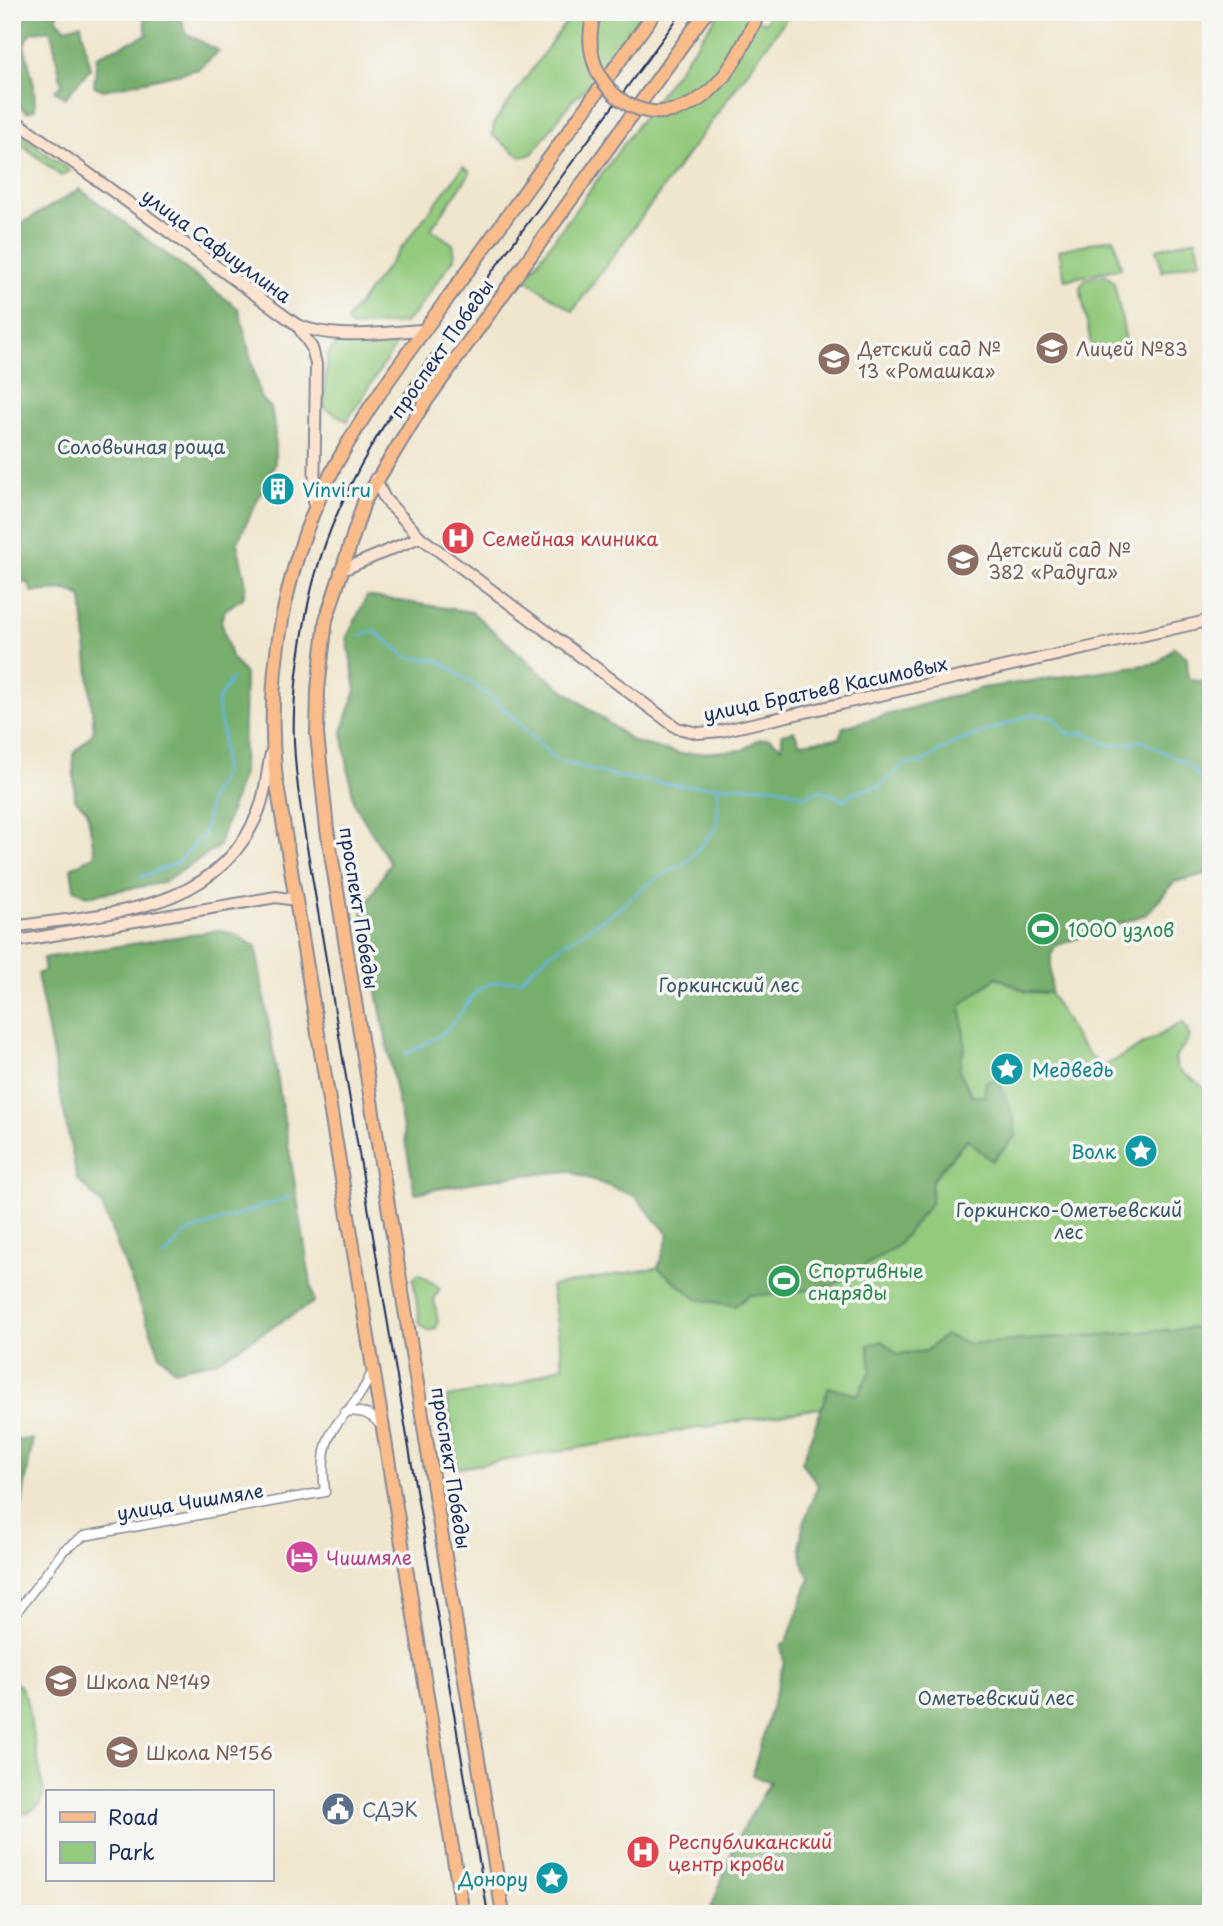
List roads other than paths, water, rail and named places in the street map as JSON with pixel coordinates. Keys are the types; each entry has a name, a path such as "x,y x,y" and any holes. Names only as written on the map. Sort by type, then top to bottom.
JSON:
{"main road":[{"path":"595,12 590,27 589,51 600,78 612,95 626,103 666,111 700,99 719,83 737,57 758,16"},
{"name":"проспект Победы","path":"463,1914 372,1372 272,746 276,656 284,607 314,511 334,467 367,412 423,330 655,12"},
{"name":"проспект Победы","path":"503,1914 320,775 318,689 326,620 340,571 364,502 375,479 421,408 706,12"}],"street":[{"name":"улица Сафиуллина","path":"12,118 297,325 313,332 334,334 423,330"},
{"path":"297,325 312,348 316,364 314,511"},
{"name":"улица Братьев Касимовых","path":"375,479 386,499 420,537 677,728 698,733 721,731 1211,620"},
{"path":"340,571 420,537"},
{"path":"12,927 141,907 195,887 223,865 244,838 259,810 272,746"},
{"path":"12,942 276,897 296,900"},
{"name":"улица Чишмяле","path":"12,1618 64,1550 84,1536 325,1492 324,1447 336,1422 360,1394 372,1372"},
{"path":"345,1412 360,1411 374,1417 381,1426"}],"waterway":[{"path":"360,636 374,631 408,657 439,660 496,701 556,760 618,777 682,786 774,786 805,796 821,790 844,800 852,793 880,786 904,764 922,762 952,744 1034,714 1055,718 1065,732 1075,735 1084,732 1110,746 1142,741 1189,765 1203,782 1211,783"},
{"path":"141,877 177,863 204,835 210,798 223,774 223,735 217,702 231,679"},
{"path":"405,1054 443,1033 482,987 491,983 520,980 550,953 617,910 647,884 688,861 717,827 718,788"},
{"path":"163,1258 185,1233 290,1197"}],"tram line":[{"path":"488,1914 302,815 294,741 297,675 307,610 319,562 336,515 382,428 438,345 682,12"}],"place":[{"name":"Лицей №83","path":"1052,348"},
{"name":"Детский сад № 13 «Ромашка»","path":"834,359"},
{"name":"Vinvi.ru","path":"278,489"},
{"name":"Семейная клиника","path":"458,538"},
{"name":"Детский сад № 382 «Радуга»","path":"963,560"},
{"name":"1000 узлов","path":"1043,929"},
{"name":"Медведь","path":"1007,1069"},
{"name":"Волк","path":"1141,1151"},
{"name":"Спортивные снаряды","path":"784,1281"},
{"name":"Чишмяле","path":"302,1557"},
{"name":"Школа №149","path":"61,1681"},
{"name":"Школа №156","path":"122,1752"},
{"name":"СДЭК","path":"338,1809"},
{"name":"Республиканский центр крови","path":"643,1852"},
{"name":"Донору","path":"552,1878"}],"park label":[{"name":"Соловьиная роща","path":"141,446"},
{"name":"Горкинский лес","path":"729,984"},
{"name":"Горкинско-Ометьевский лес","path":"1069,1220"},
{"name":"Ометьевский лес","path":"996,1697"}]}
